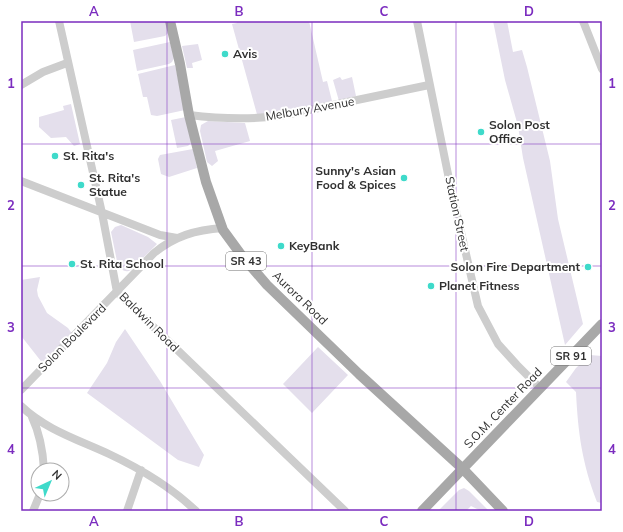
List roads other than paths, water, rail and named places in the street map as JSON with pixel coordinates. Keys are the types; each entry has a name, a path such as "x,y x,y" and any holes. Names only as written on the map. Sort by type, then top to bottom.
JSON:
{"main road":[{"name":"Aurora Road","path":"170,21 180,64 189,115 206,182 222,228 242,256 267,285 359,374 463,469 504,511"},
{"name":"S.O.M. Center Road","path":"422,511 602,324"}],"street":[{"name":"Baldwin Road","path":"59,21 67,63 102,213 117,292 345,511"},
{"name":"Station Street","path":"417,21 429,85 470,277 478,306 498,344 540,388"},
{"path":"583,21 602,69"},
{"path":"21,85 43,72 67,63"},
{"name":"Melbury Avenue","path":"189,115 218,118 266,118 429,85"},
{"path":"21,181 160,235 177,238"},
{"name":"Solon Boulevard","path":"21,390 117,292 139,267 162,246 177,238 196,232 222,228"},
{"path":"21,406 32,416 57,431 141,470 171,490 196,511"},
{"path":"32,416 37,427 43,450 44,462"},
{"path":"127,511 141,470"}],"place":[{"name":"Avis","path":"225,54"},
{"name":"Solon Post Office","path":"481,132"},
{"name":"St. Rita's","path":"55,156"},
{"name":"Sunny's Asian Food & Spices","path":"404,178"},
{"name":"St. Rita's Statue","path":"81,185"},
{"name":"KeyBank","path":"281,246"},
{"name":"St. Rita School","path":"72,264"},
{"name":"Solon Fire Department","path":"588,267"},
{"name":"Planet Fitness","path":"431,286"}]}
